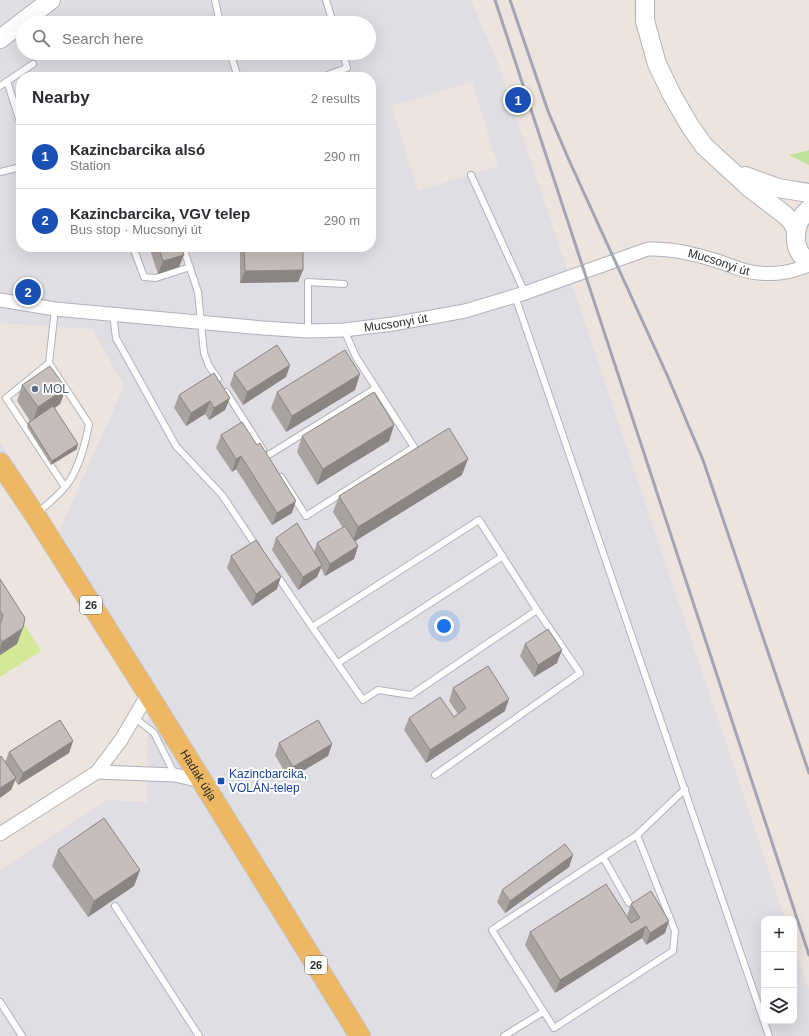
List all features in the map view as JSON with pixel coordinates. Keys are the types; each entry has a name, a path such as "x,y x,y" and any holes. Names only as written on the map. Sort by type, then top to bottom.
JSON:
{"main road":[{"path":"30,16 51,0"},
{"path":"645,0 645,21 657,64 672,96 704,146 752,189 774,205 792,222 796,230"},
{"path":"0,39 16,27"},
{"path":"726,166 759,182 778,188 809,193"},
{"path":"774,205 794,212 809,210"},
{"path":"809,210 801,219 796,230 796,242 798,248 804,259 809,262"},
{"name":"26","path":"0,463 35,515"},
{"name":"Hadak útja","path":"35,515 360,1036"}],"street":[{"name":"Mucsonyi út","path":"0,300 55,309 201,322 308,331 344,330 393,324 465,311 520,295 648,249 661,248 682,251 756,273 778,274 809,265"},
{"path":"778,274 793,260 798,248"},
{"path":"0,834 97,772 121,740 148,694"},
{"path":"97,772 175,775 201,781"}],"lane":[{"path":"215,0 218,16"},
{"path":"326,0 331,16"},
{"path":"232,60 236,72"},
{"path":"337,72 347,68 344,60"},
{"path":"21,72 33,64"},
{"path":"0,86 16,75"},
{"path":"7,81 16,109"},
{"path":"0,172 16,168"},
{"path":"471,175 520,295 769,1036"},
{"path":"135,252 144,277 156,278 190,267"},
{"path":"185,252 198,292 204,353 208,366 272,463"},
{"path":"308,331 308,282 344,284"},
{"path":"35,515 65,487 73,474 86,439 89,424 49,363 55,309"},
{"path":"113,314 116,338 176,446 222,495 261,552"},
{"path":"276,469 306,516 414,447 356,357 344,330"},
{"path":"49,363 6,398 65,487"},
{"path":"267,456 376,388"},
{"path":"312,627 479,520 580,673 435,775"},
{"path":"338,663 503,556"},
{"path":"274,570 363,700 378,690 411,695 537,610"},
{"path":"134,717 154,733 175,775"},
{"path":"637,835 675,931 673,951 554,1028 492,930 637,835 685,789"},
{"path":"603,857 629,903"},
{"path":"115,906 199,1036"},
{"path":"0,1002 22,1036"},
{"path":"504,1036 543,1012"}],"shaded area":[{"path":"0,0 471,0 497,61 784,916 761,916 761,1024 797,1024 797,954 809,990 809,1036 0,1036 0,871 107,800 147,802 148,694 0,467 0,442 58,534 124,386 92,329 0,323","holes":["472,82 498,166 418,191 392,106"]}],"green space":[{"path":"809,150 809,165 789,155"},
{"path":"0,585 41,651 0,677"}],"building":[{"path":"160,252 183,252 184,255 163,261"},
{"path":"244,252 303,252 303,270 245,271"},
{"path":"277,345 290,365 247,392 234,373"},
{"path":"345,350 360,374 292,416 277,392"},
{"path":"50,366 66,388 38,407 22,385"},
{"path":"214,373 230,398 214,408 210,401 191,413 179,395"},
{"path":"374,392 394,425 323,469 302,436"},
{"path":"53,406 78,444 52,461 28,423"},
{"path":"242,422 257,445 260,443 296,501 277,513 241,456 236,459 221,435"},
{"path":"449,428 468,459 358,527 339,496"},
{"path":"297,523 322,565 303,577 276,538"},
{"path":"345,526 358,546 330,564 317,543"},
{"path":"256,540 281,577 256,594 231,556"},
{"path":"0,579 25,618 23,628 2,642 0,638 0,623 3,615 0,611"},
{"path":"548,629 562,650 538,665 525,644"},
{"path":"488,666 509,699 430,750 409,718 440,697 454,717 466,708 453,688"},
{"path":"60,720 73,741 23,773 9,752"},
{"path":"318,720 332,744 293,767 279,743"},
{"path":"1,756 16,778 0,788 0,757"},
{"path":"104,818 140,870 94,901 58,850"},
{"path":"565,844 573,855 510,901 502,890"},
{"path":"606,884 631,923 640,918 631,904 651,891 669,921 650,933 646,926 560,980 530,932"}],"railway":[{"path":"495,0 809,955"},
{"path":"510,0 548,111 668,377 703,460 809,773"}],"place":[{"name":"Kazincbarcika alsó","path":"518,100"},
{"name":"Kazincbarcika, VGV telep","path":"28,292"},
{"name":"MOL","path":"35,389"},
{"name":"Kazincbarcika, VOLÁN-telep","path":"221,781"}]}
